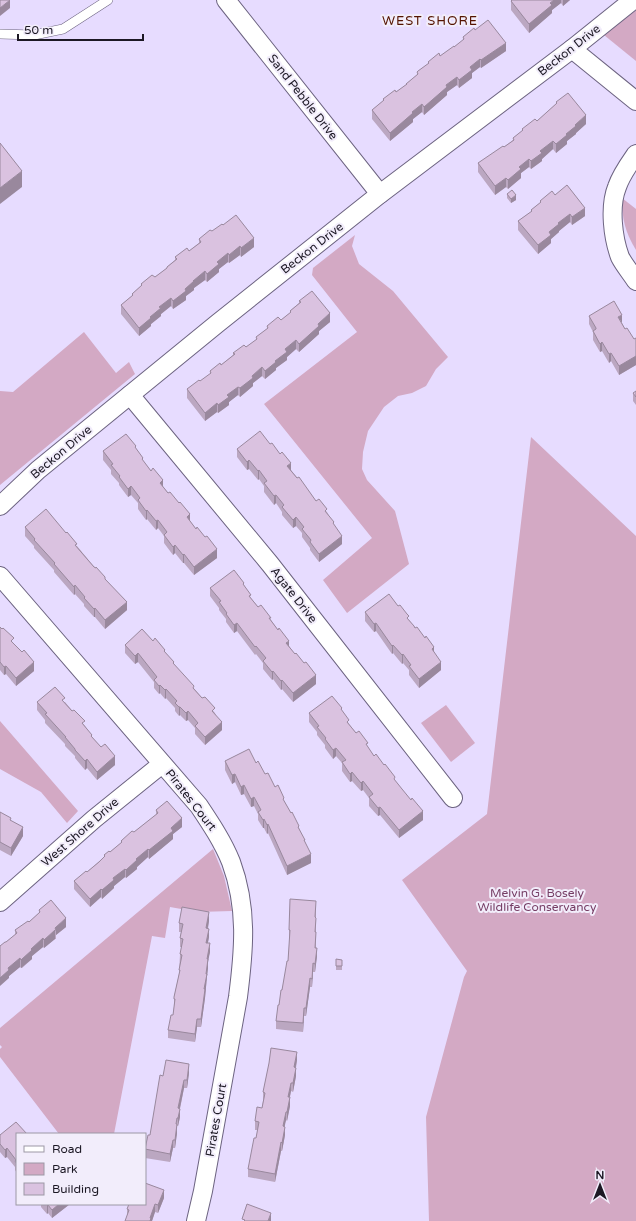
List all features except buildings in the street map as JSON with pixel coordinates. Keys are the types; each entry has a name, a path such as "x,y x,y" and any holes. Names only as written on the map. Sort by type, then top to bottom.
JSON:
{"street":[{"name":"Sand Pebble Drive","path":"226,0 380,194"},
{"name":"Beckon Drive","path":"0,506 38,470 218,323 380,194 572,49 633,0"},
{"path":"572,49 636,101"},
{"path":"636,154 628,165 617,187 613,208 614,232 621,258 636,281"},
{"name":"Agate Drive","path":"130,395 270,564 453,798"},
{"name":"Pirates Court","path":"0,576 199,806 218,835 230,862 239,889 244,923 242,965 238,997 203,1191 196,1221"},
{"name":"West Shore Drive","path":"0,902 94,819 162,764"}],"lane":[{"path":"0,34 34,35 63,29 108,0"}],"green space":[{"path":"636,10 636,61 604,35"},
{"path":"622,198 636,209 636,250 625,225"},
{"path":"355,235 352,246 359,264 393,291 448,357 436,369 426,386 412,393 398,396 384,407 368,431 363,452 362,469 367,480 395,511 409,564 347,613 323,580 372,538 264,404 357,332 312,275 313,268"},
{"path":"84,332 116,373 129,362 135,374 0,485 0,391 13,392"},
{"name":"Melvin G. Bosely Wildlife Conservancy","path":"531,437 636,536 636,1221 429,1221 426,1117 464,977 467,971 402,880 487,814"},
{"path":"446,705 475,743 451,762 421,723"},
{"path":"0,721 78,811 67,823 41,792 0,769"},
{"path":"213,849 224,876 232,911 198,912 170,907 165,938 152,936 114,1133 58,1133 0,1057 0,1049 2,1047 0,1045 0,1028"}],"district":[{"name":"WEST SHORE","path":"430,20"}]}
